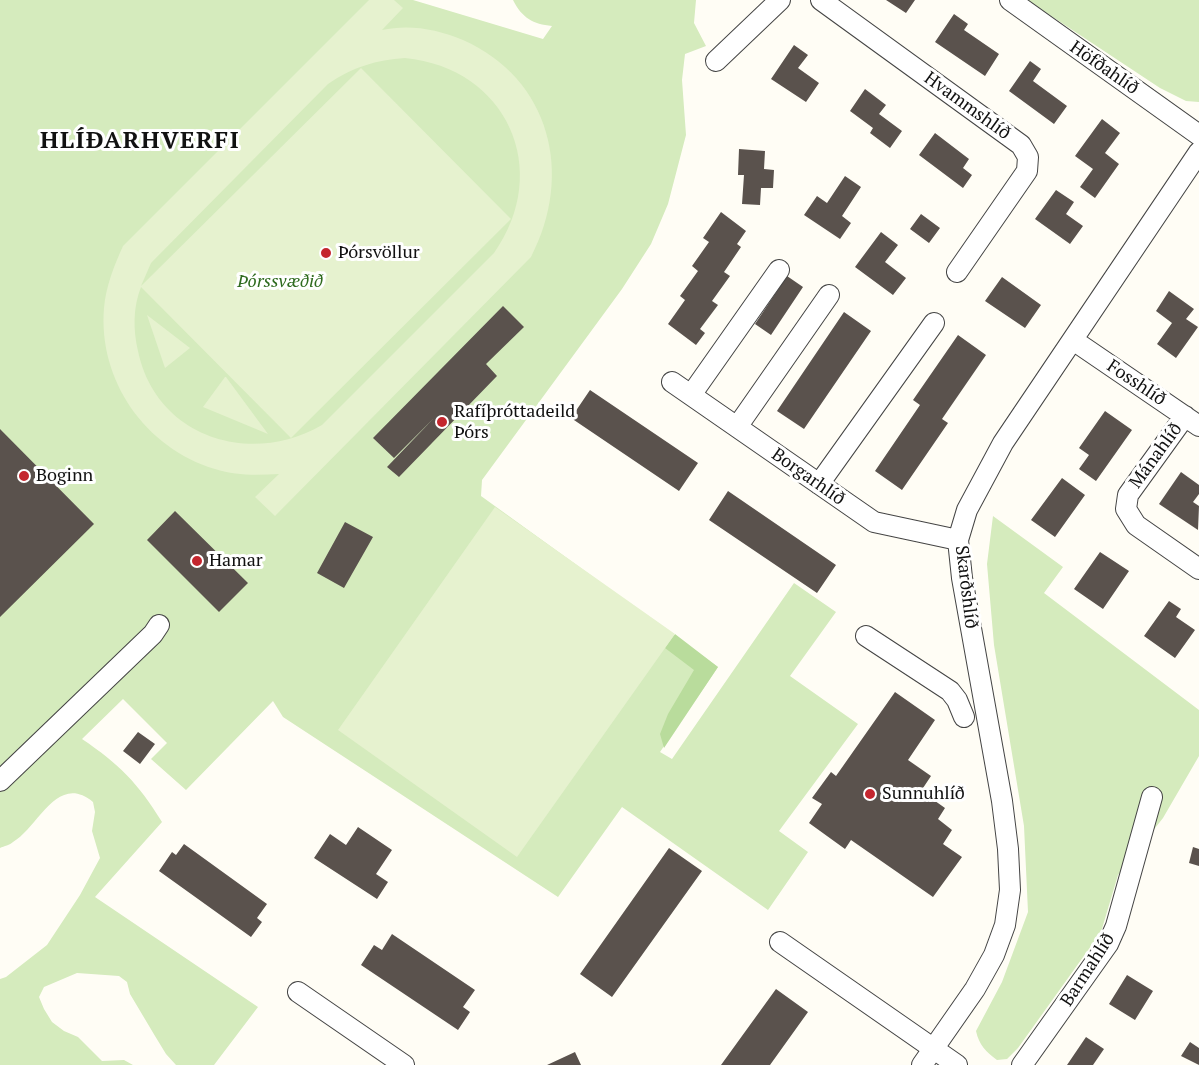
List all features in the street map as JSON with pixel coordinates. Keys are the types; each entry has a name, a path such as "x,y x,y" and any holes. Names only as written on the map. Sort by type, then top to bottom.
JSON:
{"street":[{"path":"716,61 780,0"},
{"name":"Hvammshlíð","path":"820,0 1021,145 1028,157 1027,171 957,272"},
{"name":"Höfðahlíð","path":"1010,0 1199,135"},
{"name":"Skarðshlíð","path":"922,1065 975,989 994,955 1005,925 1010,890 1002,801 962,578 958,540 967,510 1004,443 1199,152"},
{"path":"691,395 779,270"},
{"path":"737,427 829,295"},
{"path":"819,484 934,322"},
{"name":"Fosshlíð","path":"1073,340 1192,421"},
{"name":"Borgarhlíð","path":"672,382 874,522 958,540"},
{"name":"Mánahlíð","path":"1192,421 1128,495 1126,509 1136,525 1199,569"},
{"path":"0,782 153,634 159,625"},
{"path":"866,636 950,691 957,700 964,717"},
{"name":"Barmahlíð","path":"1022,1065 1108,944 1116,926 1152,797"},
{"path":"780,942 957,1065"},
{"path":"298,992 404,1065"}],"green space":[{"name":"Þórssvæðið","path":"0,0 413,0 543,39 552,26 539,24 529,19 513,0 696,0 694,23 706,46 685,54 682,80 686,135 668,204 651,244 622,289 482,480 481,496 718,667 660,752 672,759 794,583 836,612 790,676 858,724 779,831 808,852 768,910 622,807 558,897 283,717 273,701 186,790 151,759 167,743 123,699 82,739 127,775 145,796 162,822 95,897 258,1007 214,1065 176,1065 166,1054 130,994 127,982 119,976 77,973 44,987 39,997 44,1009 52,1022 78,1037 102,1061 124,1060 133,1065 0,1065 0,979 6,977 47,945 80,895 100,858 92,831 95,812 93,802 80,795 69,794 58,798 22,835 0,848"},
{"name":"Þórsvöllur","path":"369,0 394,0 403,8 382,30 402,27 433,30 463,40 493,57 517,79 535,104 546,132 552,163 551,194 544,226 531,257 275,516 255,497 279,474 231,473 190,459 167,445 131,408 118,385 109,361 104,335 104,308 111,276 123,246","holes":["405,58 441,66 470,81 494,102 510,128 519,157 519,189 511,221 494,253 322,425 291,438 511,219 361,68 141,286 151,263 328,84 337,78 365,65","141,287 291,438 265,443 237,443 210,436 185,423 164,405 148,381 138,351 135,319 136,302"]},
{"path":"1027,0 1199,0 1199,102 1186,101 1160,88"},
{"path":"147,315 190,348 165,368"},
{"path":"226,377 268,434 203,407"},
{"path":"495,507 675,634 517,857 338,730"},
{"path":"993,516 1063,567 1044,593 1199,710 1199,756 1163,818 1118,875 1101,932 1018,1048 1007,1059 997,1060 984,1048 976,1031 1002,982 1028,912 1024,826 994,645 987,564"},
{"path":"675,634 718,667 664,748 660,734 668,714 694,670 665,648"}],"building":[{"path":"886,0 915,0 906,13"},
{"path":"954,14 968,24 964,30 999,54 985,76 935,42"},
{"path":"794,45 808,55 798,68 819,83 806,102 771,79"},
{"path":"1030,61 1041,69 1033,81 1067,106 1054,124 1009,91"},
{"path":"865,89 886,105 879,114 902,131 890,148 870,133 873,128 850,111"},
{"path":"1102,119 1120,133 1105,153 1119,164 1095,198 1080,187 1093,169 1075,156"},
{"path":"935,133 969,159 963,168 972,175 963,188 919,155"},
{"path":"739,149 765,151 764,169 774,170 773,188 761,188 760,205 742,204 744,175 738,175"},
{"path":"845,176 861,187 842,216 851,223 840,239 804,215 817,196 827,203"},
{"path":"1056,190 1074,202 1066,214 1083,226 1070,244 1035,219"},
{"path":"721,212 746,231 737,244 741,247 724,272 730,276 712,301 718,305 700,329 705,333 696,345 668,324 685,300 680,296 698,271 692,266 709,242 703,238"},
{"path":"921,214 940,228 929,243 910,229"},
{"path":"881,232 898,245 885,262 906,278 893,295 855,267"},
{"path":"787,276 803,287 771,335 755,324"},
{"path":"1002,277 1041,305 1025,328 985,301"},
{"path":"1169,291 1194,309 1186,319 1198,327 1176,358 1157,344 1172,323 1156,311"},
{"path":"503,306 524,327 486,364 497,376 399,477 387,467 434,418 394,458 373,438"},
{"path":"844,312 871,331 804,429 777,411"},
{"path":"958,335 986,355 942,419 948,423 902,490 875,471 920,405 913,400"},
{"path":"590,390 698,463 679,491 571,418"},
{"path":"1105,411 1132,430 1096,481 1079,469 1089,455 1079,448"},
{"name":"Boginn","path":"0,429 94,524 0,617"},
{"path":"1181,472 1199,485 1199,494 1193,502 1199,506 1198,530 1159,504"},
{"path":"1062,478 1085,495 1055,537 1031,520"},
{"path":"728,491 836,565 817,593 709,520"},
{"name":"Hamar","path":"175,511 248,583 219,612 147,540"},
{"path":"345,522 373,537 344,588 317,573"},
{"path":"1100,552 1129,571 1103,609 1074,589"},
{"path":"1169,601 1181,609 1176,617 1195,630 1175,658 1144,636"},
{"name":"Sunnuhlíð","path":"895,692 935,720 908,760 931,776 921,791 945,808 938,819 952,830 943,844 962,857 933,897 851,840 845,849 809,823 822,804 812,798 831,772 836,776"},
{"path":"138,732 155,744 140,764 123,751"},
{"path":"358,827 392,850 376,874 388,882 377,899 314,858 330,834 346,845"},
{"path":"184,844 267,904 257,918 262,922 251,937 159,871 172,852 176,855"},
{"path":"1193,847 1199,849 1199,866 1189,863"},
{"path":"669,848 702,871 612,997 580,974"},
{"path":"392,934 475,990 463,1007 470,1012 458,1030 361,965 374,945 382,950"},
{"path":"1127,975 1153,991 1135,1020 1109,1004"},
{"path":"776,989 808,1012 770,1065 721,1065"},
{"path":"1086,1037 1104,1049 1093,1065 1067,1065"},
{"path":"1190,1042 1199,1048 1199,1065 1181,1056"},
{"path":"575,1052 581,1065 547,1065"}],"place":[{"name":"Þórsvöllur","path":"326,253"},
{"name":"Rafíþróttadeild Þórs","path":"442,422"},
{"name":"Boginn","path":"24,476"},
{"name":"Hamar","path":"197,561"},
{"name":"Sunnuhlíð","path":"870,794"}],"district":[{"name":"HLÍÐARHVERFI","path":"140,141"}]}
